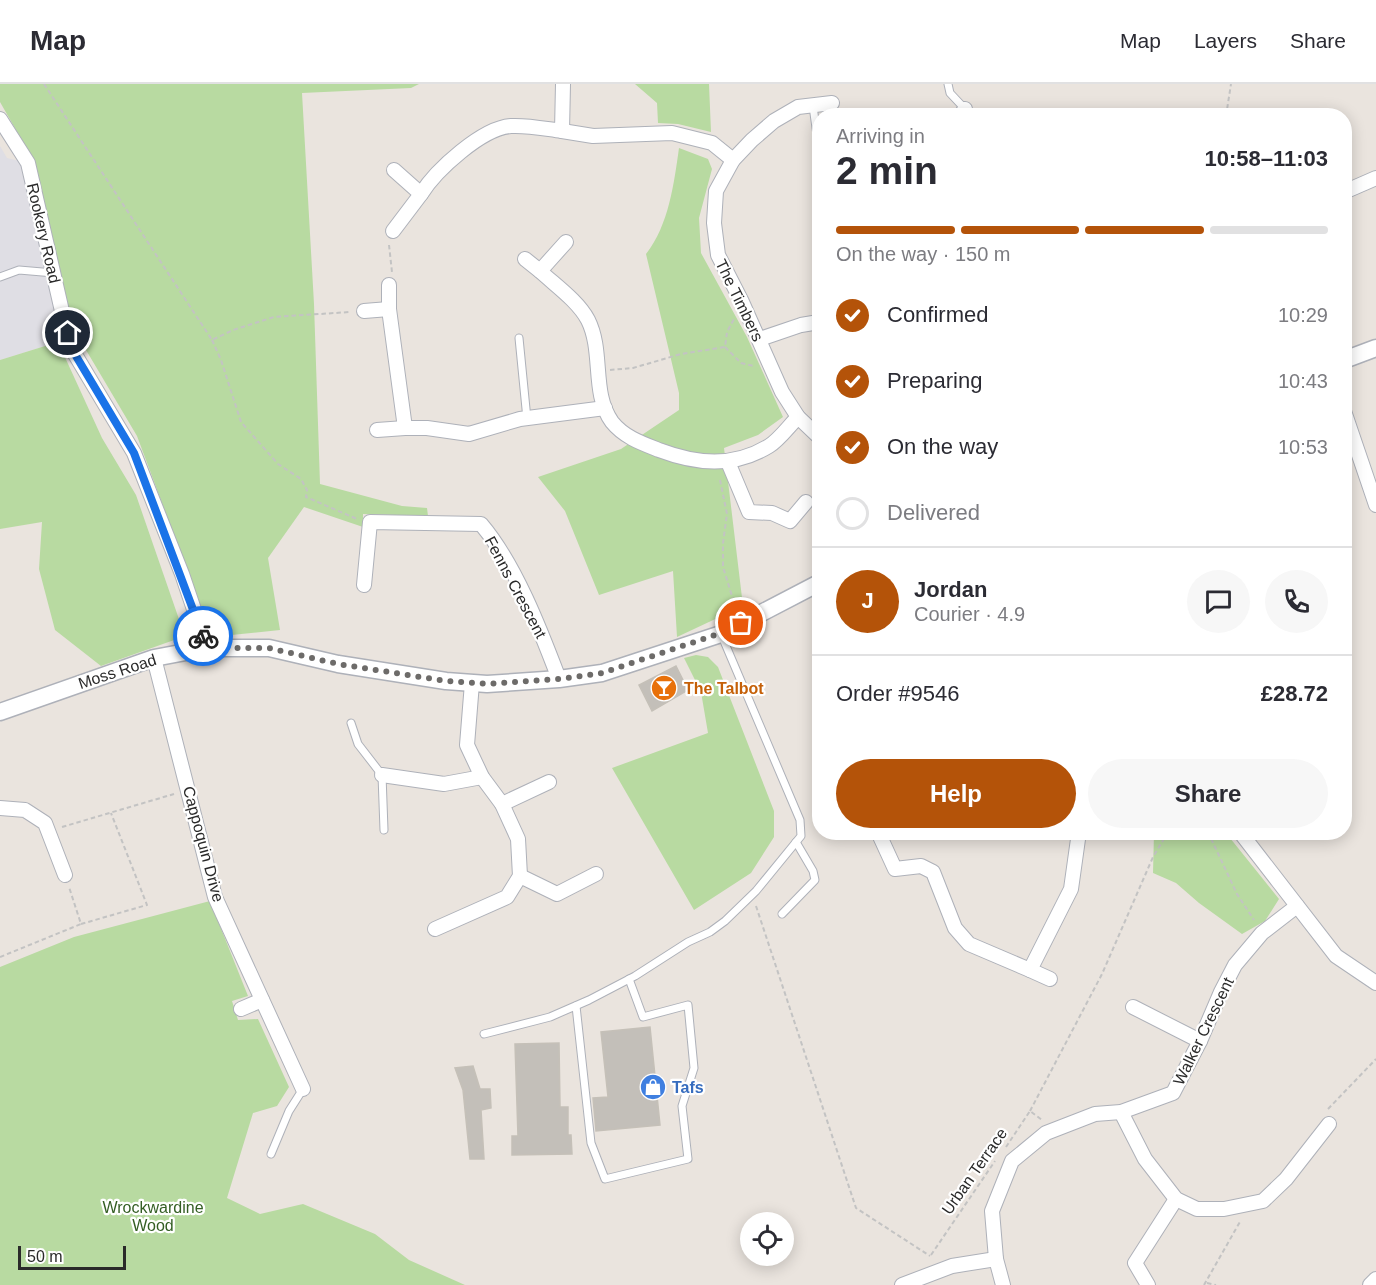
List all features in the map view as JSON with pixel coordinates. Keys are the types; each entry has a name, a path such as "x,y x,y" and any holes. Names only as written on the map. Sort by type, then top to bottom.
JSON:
{"street":[{"path":"562,131 563,84"},
{"name":"The Timbers","path":"812,430 798,417 782,392 760,339 718,255 714,223 717,191 733,160 774,121 798,107 832,103"},
{"name":"Rookery Road","path":"0,119 28,163 70,346 134,453 182,574 207,648"},
{"path":"393,231 430,180 474,141 509,126 593,136 672,133 712,143 733,160"},
{"path":"394,170 421,194"},
{"path":"1352,188 1376,178"},
{"path":"540,271 566,242"},
{"path":"525,259 587,318 598,354 598,371 605,408 612,421 632,439 680,457 722,462 745,457 770,446 798,417"},
{"path":"389,285 389,309 405,428"},
{"path":"364,311 389,309"},
{"path":"760,339 812,323"},
{"path":"1352,353 1376,348"},
{"path":"377,430 427,428 469,434 527,419 605,408"},
{"path":"1352,434 1376,505"},
{"path":"722,462 749,512 772,513 790,521 806,502"},
{"path":"364,585 370,522"},
{"name":"Fenns Crescent","path":"370,522 481,524 494,540 541,632 559,679"},
{"name":"Moss Road","path":"0,712 154,658 207,648 269,648 338,664 472,683 559,679 602,673 721,633 812,587"},
{"name":"Cappoquin Drive","path":"154,658 215,897 303,1089"},
{"path":"435,929 507,897 520,876 518,838 502,804 482,777 467,745 472,683"},
{"path":"382,775 444,784 482,777"},
{"path":"502,804 549,782"},
{"path":"0,808 25,810 45,823 65,875"},
{"path":"882,840 895,869 921,866 933,872 955,928 969,944 1050,979"},
{"path":"1030,970 1071,889 1078,840"},
{"path":"1246,840 1336,956 1376,983"},
{"path":"520,876 556,894 596,874"},
{"name":"Walker Crescent","path":"1003,1285 996,1259 992,1210 1012,1161 1046,1133 1095,1114 1121,1112 1173,1093 1235,965 1262,933 1297,906"},
{"path":"241,1009 262,1000"},
{"path":"1132,1007 1200,1041"},
{"path":"1121,1112 1145,1159 1176,1199 1197,1209 1224,1209 1263,1201 1286,1179 1329,1124"},
{"path":"1148,1285 1135,1263 1176,1199"},
{"path":"902,1285 952,1266 996,1259"},
{"path":"1370,1285 1376,1279"}],"lane":[{"path":"948,84 950,93 959,108"},
{"path":"0,277 19,270 54,273"},
{"path":"519,338 527,419"},
{"path":"484,1034 550,1017 576,1006 629,980 688,942 710,932 752,895 801,836 800,820 721,633"},
{"path":"351,723 358,744 382,775 384,830"},
{"path":"782,914 814,880 813,871 796,842"},
{"path":"576,1006 591,1143 605,1179 688,1159 682,1106 694,1068 688,1005 643,1017 629,980"},
{"path":"271,1154 284,1122 303,1089"}],"path":[{"path":"44,84 212,340 225,370 241,422 278,464 301,479 307,490 306,497 354,518 370,522"},
{"path":"1227,108 1231,84"},
{"path":"389,285 393,260 389,240 393,231"},
{"path":"725,347 727,332 734,320 746,310"},
{"path":"212,340 233,330 274,317 364,311"},
{"path":"598,371 633,368 681,354 725,347"},
{"path":"725,347 741,363 759,367 770,364"},
{"path":"722,462 727,514 723,543 723,567 741,623"},
{"path":"48,831 189,789"},
{"path":"0,957 81,924 147,905 111,813"},
{"name":"Urban Terrace","path":"1003,1150 1030,1111 1102,974 1153,857 1163,840"},
{"path":"1212,840 1237,894 1262,933"},
{"path":"65,875 81,924"},
{"path":"752,895 856,1208 930,1256 936,1272"},
{"path":"1329,1124 1327,1110 1376,1059"},
{"path":"1030,1111 1056,1129"},
{"name":"Urban Terrace","path":"930,1256 997,1160"},
{"path":"1216,1285 1205,1284 1240,1225 1245,1206"}],"shaded area":[{"path":"0,146 7,158 28,163 68,334 58,342 0,360"}],"green space":[{"path":"0,84 419,84 411,88 302,93 314,304 320,484 402,506 427,508 428,516 363,514 363,527 304,507 268,558 280,630 212,637 137,436 86,350 70,317 36,165 0,102"},
{"path":"635,84 709,84 711,132 678,124 658,123 657,103"},
{"path":"679,148 708,159 712,169 699,218 701,253 747,337 783,417 758,435 724,448 743,606 677,637 673,571 599,595 565,511 538,477 621,449 679,410 679,393 646,254 654,243 665,217"},
{"path":"58,342 102,438 136,495 181,625 177,639 101,666 55,630 39,569 42,522 0,529 0,360"},
{"path":"696,655 708,657 718,667 774,811 774,837 751,873 694,910 612,768 708,733 701,692 684,658"},
{"path":"1154,840 1232,840 1279,899 1265,921 1242,934 1176,883 1153,873"},
{"name":"Wrockwardine Wood","path":"210,901 248,996 232,1001 238,1020 258,1019 289,1087 277,1106 253,1113 227,1198 260,1214 303,1204 375,1234 409,1260 465,1285 0,1285 0,967 74,937"}],"building":[{"name":"The Talbot","path":"676,666 688,690 652,711 639,685"},
{"path":"650,1027 660,1125 596,1131 593,1098 608,1097 601,1032"},
{"path":"559,1043 560,1107 568,1107 568,1135 571,1135 572,1154 512,1155 512,1136 518,1136 515,1044"},
{"path":"473,1066 480,1089 490,1089 491,1108 481,1110 484,1159 470,1159 463,1090 455,1068"}],"way so far":[{"path":"203,636 207,648 269,648 338,664 446,681 488,684 559,679 602,673 721,633 741,623"}],"place":[{"name":"The Talbot","path":"664,688"},
{"name":"Tafs","path":"653,1087"}],"route":[{"path":"68,333 70,346 134,453 182,574 203,636"}]}
